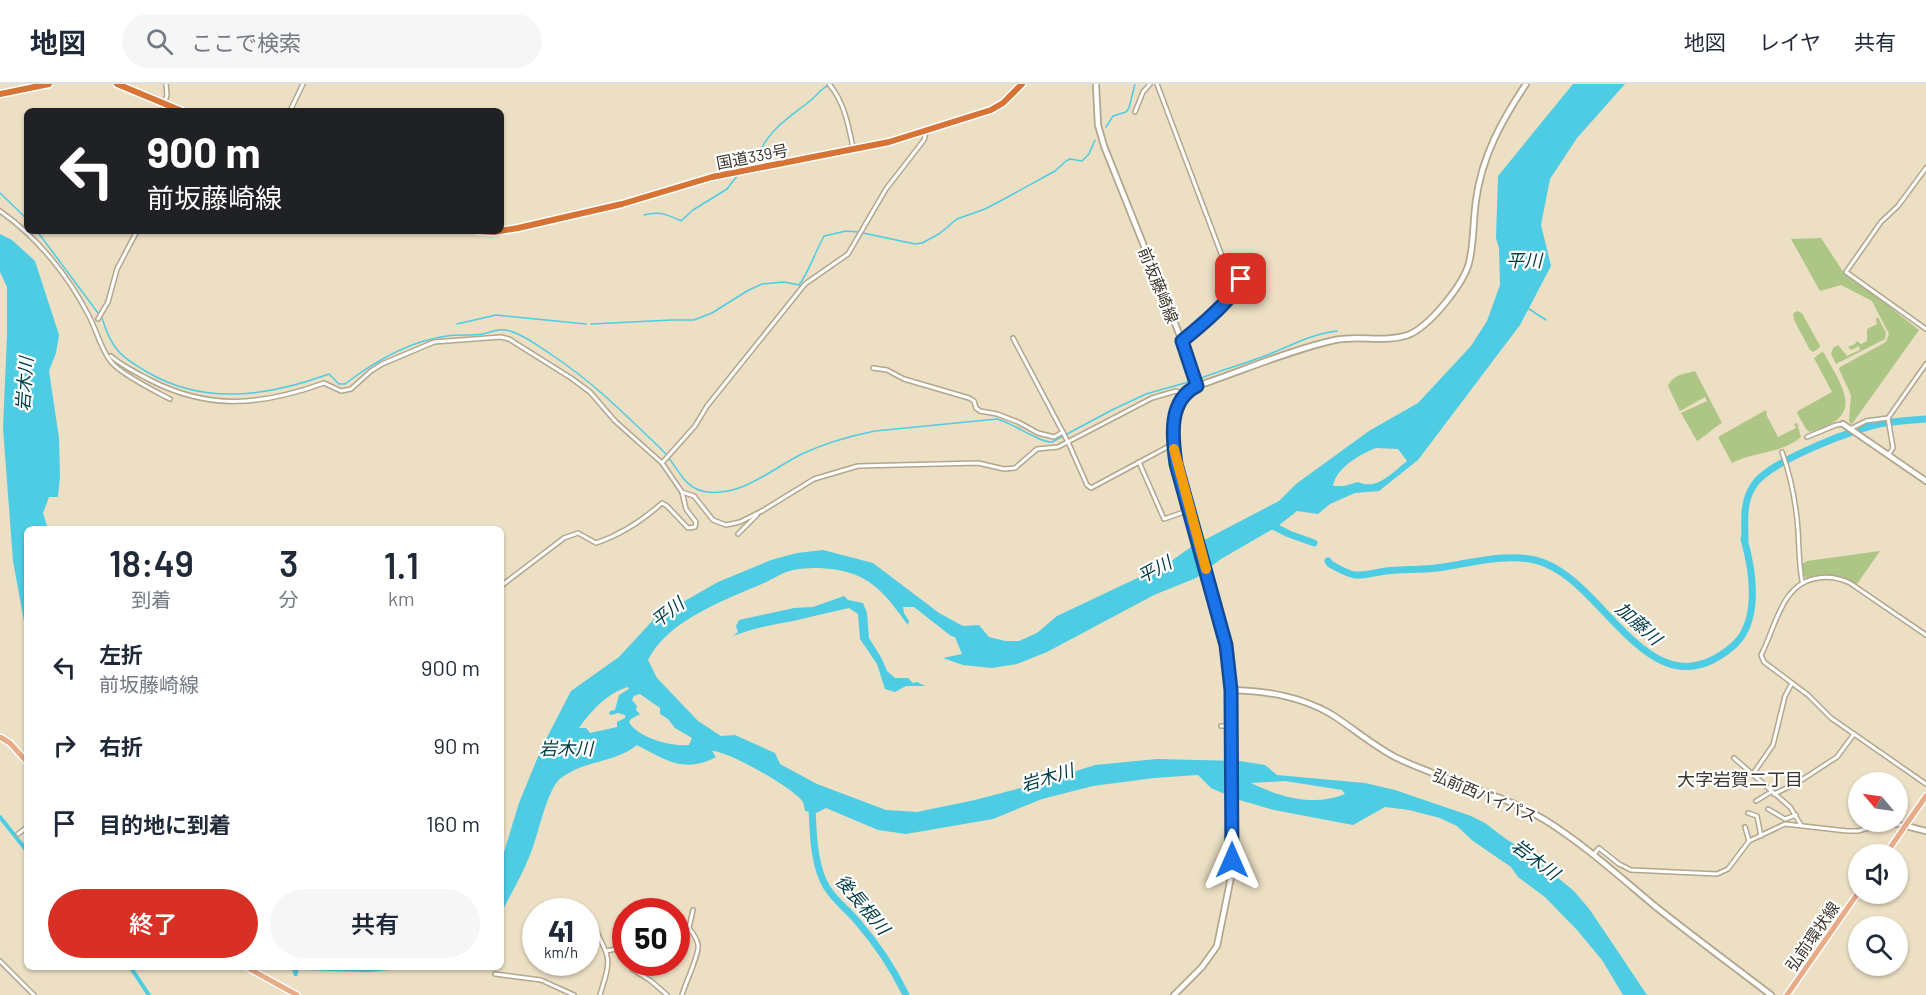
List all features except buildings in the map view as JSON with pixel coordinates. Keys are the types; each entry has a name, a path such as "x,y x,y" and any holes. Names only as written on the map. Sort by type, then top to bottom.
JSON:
{"highway":[{"path":"0,94 49,84"},
{"path":"117,84 175,108"},
{"name":"国道339号","path":"504,230 631,202 712,177 854,150 926,132 991,110 1003,103 1022,84"}],"main road":[{"path":"0,737 10,743 24,759"},
{"path":"1908,822 1926,796"},
{"name":"弘前環状線","path":"1787,995 1850,904"},
{"path":"252,970 297,995"}],"street":[{"path":"291,108 303,84"},
{"path":"829,84 835,92 849,126 854,150"},
{"name":"前坂藤崎線","path":"1096,84 1098,125 1104,146 1182,341 1197,386"},
{"path":"1136,112 1143,92 1150,84"},
{"path":"1157,84 1222,255 1241,279 1218,310 1182,341"},
{"path":"1174,995 1202,968 1217,946 1231,884 1232,856 1231,690 1226,645 1178,469 1173,444 1175,413 1183,394 1197,386 1313,345 1339,339 1407,335 1425,323 1451,296 1466,271 1472,246 1481,174 1489,149 1507,112 1526,84"},
{"path":"163,108 168,95 167,85"},
{"path":"662,463 695,426 707,406 805,284 848,254 880,197 924,140 926,132"},
{"path":"1926,168 1898,206 1881,222 1845,272 1926,328"},
{"path":"0,211 24,229"},
{"path":"29,234 62,273 89,315 108,356 115,365 170,399"},
{"path":"98,319 108,302 112,280 135,234"},
{"path":"111,356 135,373 162,386 202,399 240,403 262,400 324,383 341,391 351,389 371,370 434,342 501,337 509,339 590,392 615,421 662,463 682,492 686,509 696,522 695,526 688,528 662,503 619,534 597,543 578,533 564,538 504,584"},
{"path":"1013,338 1064,433 1087,485 1091,488 1173,444"},
{"path":"1888,456 1893,448 1888,419 1926,364"},
{"path":"873,368 887,370 904,379 969,398 974,401 976,408 980,411 997,414 1038,433 1054,437 1064,433"},
{"path":"682,492 694,496 713,520 726,525 740,522 762,511 814,479 858,466 978,463 1011,469 1018,466 1037,449 1058,447 1067,440 1152,398 1176,391 1183,394"},
{"path":"1850,430 1854,425 1888,419"},
{"path":"1807,437 1836,424 1843,424 1926,481"},
{"path":"1782,452 1796,512 1802,581"},
{"path":"1139,462 1164,519 1184,513 1177,477 1178,469"},
{"path":"738,534 762,511"},
{"path":"1926,635 1860,589 1844,580 1830,577 1802,581 1784,602 1761,656 1764,662 1815,701 1831,718 1926,784"},
{"path":"1753,774 1773,745 1785,696 1792,683"},
{"name":"弘前西バイパス","path":"1231,690 1272,693 1314,705 1381,750 1406,762 1513,803 1545,820 1771,995"},
{"path":"1221,726 1230,726"},
{"path":"1756,801 1797,783 1837,757 1854,734"},
{"path":"1734,758 1796,814 1801,825"},
{"path":"1768,809 1785,819 1796,814"},
{"path":"1748,813 1759,818 1761,836"},
{"path":"1593,855 1599,848 1619,864 1631,870 1717,874 1728,869 1749,841 1785,824 1848,831"},
{"path":"1908,826 1926,831"},
{"path":"1745,827 1749,841"},
{"path":"18,834 24,829"},
{"path":"690,924 693,910"},
{"path":"690,930 699,946 699,952 690,971"},
{"path":"600,942 608,958 600,995"},
{"path":"606,951 612,950"},
{"path":"0,961 34,995"},
{"path":"495,974 541,980 574,995"},
{"path":"642,976 667,995"},
{"path":"682,995 687,976"}],"green space":[{"path":"1821,238 1844,273 1892,307 1919,330 1852,424 1849,420 1851,395 1839,369 1886,342 1889,334 1872,301 1841,285 1820,291 1791,239"},
{"path":"1797,311 1802,313 1820,346 1813,352 1794,320 1793,314"},
{"path":"1878,317 1886,333 1885,339 1836,364 1831,354 1833,348 1838,345 1847,356 1860,350 1859,346 1851,350 1848,347 1857,341 1861,344 1867,341 1867,329 1877,324"},
{"path":"1822,352 1838,379 1846,401 1839,419 1828,426 1810,432 1806,429 1798,411 1832,392 1814,358"},
{"path":"1695,371 1722,423 1697,441 1681,413 1707,401 1705,397 1680,411 1668,386 1676,377"},
{"path":"1766,410 1778,437 1796,428 1794,424 1797,423 1801,437 1785,447 1732,463 1718,437"},
{"path":"1880,551 1857,584 1845,578 1833,576 1807,578 1804,576 1801,565 1807,561"}],"water":[{"name":"平川","path":"1573,84 1625,84 1577,138 1550,179 1541,225 1551,266 1520,325 1418,460 1379,491 1355,493 1330,504 1318,514 1297,511 1278,526 1221,559 1196,578 1154,595 1047,652 1017,664 992,668 963,665 943,658 962,654 955,637 914,607 903,607 909,621 908,625 885,596 865,579 842,571 816,568 786,572 715,604 669,633 648,660 657,678 698,721 721,736 735,735 775,753 780,764 817,784 886,810 917,812 1036,784 1095,765 1157,759 1240,761 1265,765 1277,775 1365,783 1395,790 1471,816 1525,851 1574,891 1590,910 1647,995 1623,995 1602,960 1545,897 1518,877 1511,867 1473,841 1457,826 1440,818 1385,807 1353,825 1274,810 1236,799 1211,788 1198,775 1093,786 1042,799 993,819 906,834 878,830 826,808 816,813 805,811 803,802 788,788 745,763 720,752 712,751 716,757 705,762 685,765 666,760 637,745 619,755 570,772 556,783 547,802 527,862 504,907 504,852 519,803 542,747 571,691 619,657 655,618 718,582 771,560 797,553 823,550 873,563 939,613 963,626 979,625 989,637 1005,641 1019,641 1037,633 1057,616 1167,564 1191,547 1279,501 1296,484 1369,431 1418,403 1471,346 1487,321 1500,285 1499,248 1496,238 1498,176","holes":["1376,448 1398,449 1407,461 1378,482 1333,486 1335,479 1344,468 1356,458","628,687 629,689 619,695 615,710 610,711 609,714 625,715 625,718 617,722 617,727 590,733 586,728 579,728 600,703","640,694 660,708 660,714 668,719 675,728 692,738 689,745 656,740 633,728 629,722 640,714 632,700 634,696","1285,781 1342,790 1345,794 1321,800 1297,799 1251,783"]},
{"name":"岩木川","path":"0,234 12,240 35,261 59,335 56,353 49,371 59,438 58,497 49,497 43,513 47,526 24,526 24,622 13,561 3,428 7,287 0,272"},
{"path":"844,596 848,600 863,603 867,613 869,638 887,671 895,678 908,678 913,683 917,682 925,686 906,686 895,692 885,689 877,664 860,639 858,614 849,608 733,636 738,632 736,626 739,620 794,608 813,607"},
{"path":"292,970 299,970 297,976 294,976"},
{"path":"299,970 389,970 368,972"}],"waterway":[{"path":"741,169 756,149 762,148 777,128 823,89 833,84"},
{"path":"1106,127 1113,116 1126,112 1129,108 1135,84"},
{"path":"863,233 915,244 922,243 939,234 957,219 985,209 1006,198 1055,171 1066,161 1070,159 1082,161 1089,154 1095,140"},
{"path":"644,215 663,214 681,221 693,210 727,189 737,176"},
{"path":"0,193 24,216"},
{"path":"591,324 694,320 712,313 762,284 784,282 799,285 824,236 846,231 858,232"},
{"path":"39,234 98,313"},
{"path":"1529,309 1546,320"},
{"path":"457,324 496,315 586,324"},
{"path":"102,318 109,338 118,351 147,372 169,383 191,390 237,394 283,388 329,374 339,384 345,384 380,360 419,342 451,335 478,335 501,330 508,331 533,342 582,376 662,450 686,481 699,490 707,492 733,490 745,486 811,450 838,440 875,431 997,419 1052,442 1146,394 1192,381"},
{"path":"1199,379 1308,338 1337,331"},
{"name":"加藤川","path":"1328,561 1346,572 1359,575 1392,570 1436,568 1498,558 1535,560 1560,571 1584,590 1628,636 1651,655 1676,666 1703,664 1733,646 1742,636 1748,624 1752,581 1744,539 1745,543 1745,512 1750,492 1762,476 1794,456 1855,431 1885,423 1926,419"},
{"name":"加藤川","path":"1269,524 1314,543"},
{"name":"後長根川","path":"812,805 815,851 825,884 878,947 906,995"},
{"path":"0,817 24,847"},
{"path":"132,970 149,995"}],"slow traffic":[{"path":"1174,449 1176,464 1206,569"}],"district":[{"name":"大字岩賀二丁目","path":"1740,779"}],"route":[{"path":"1232,860 1231,690 1226,645 1176,464 1173,428 1179,400 1183,394 1197,386 1182,341 1218,310 1241,279"}]}
